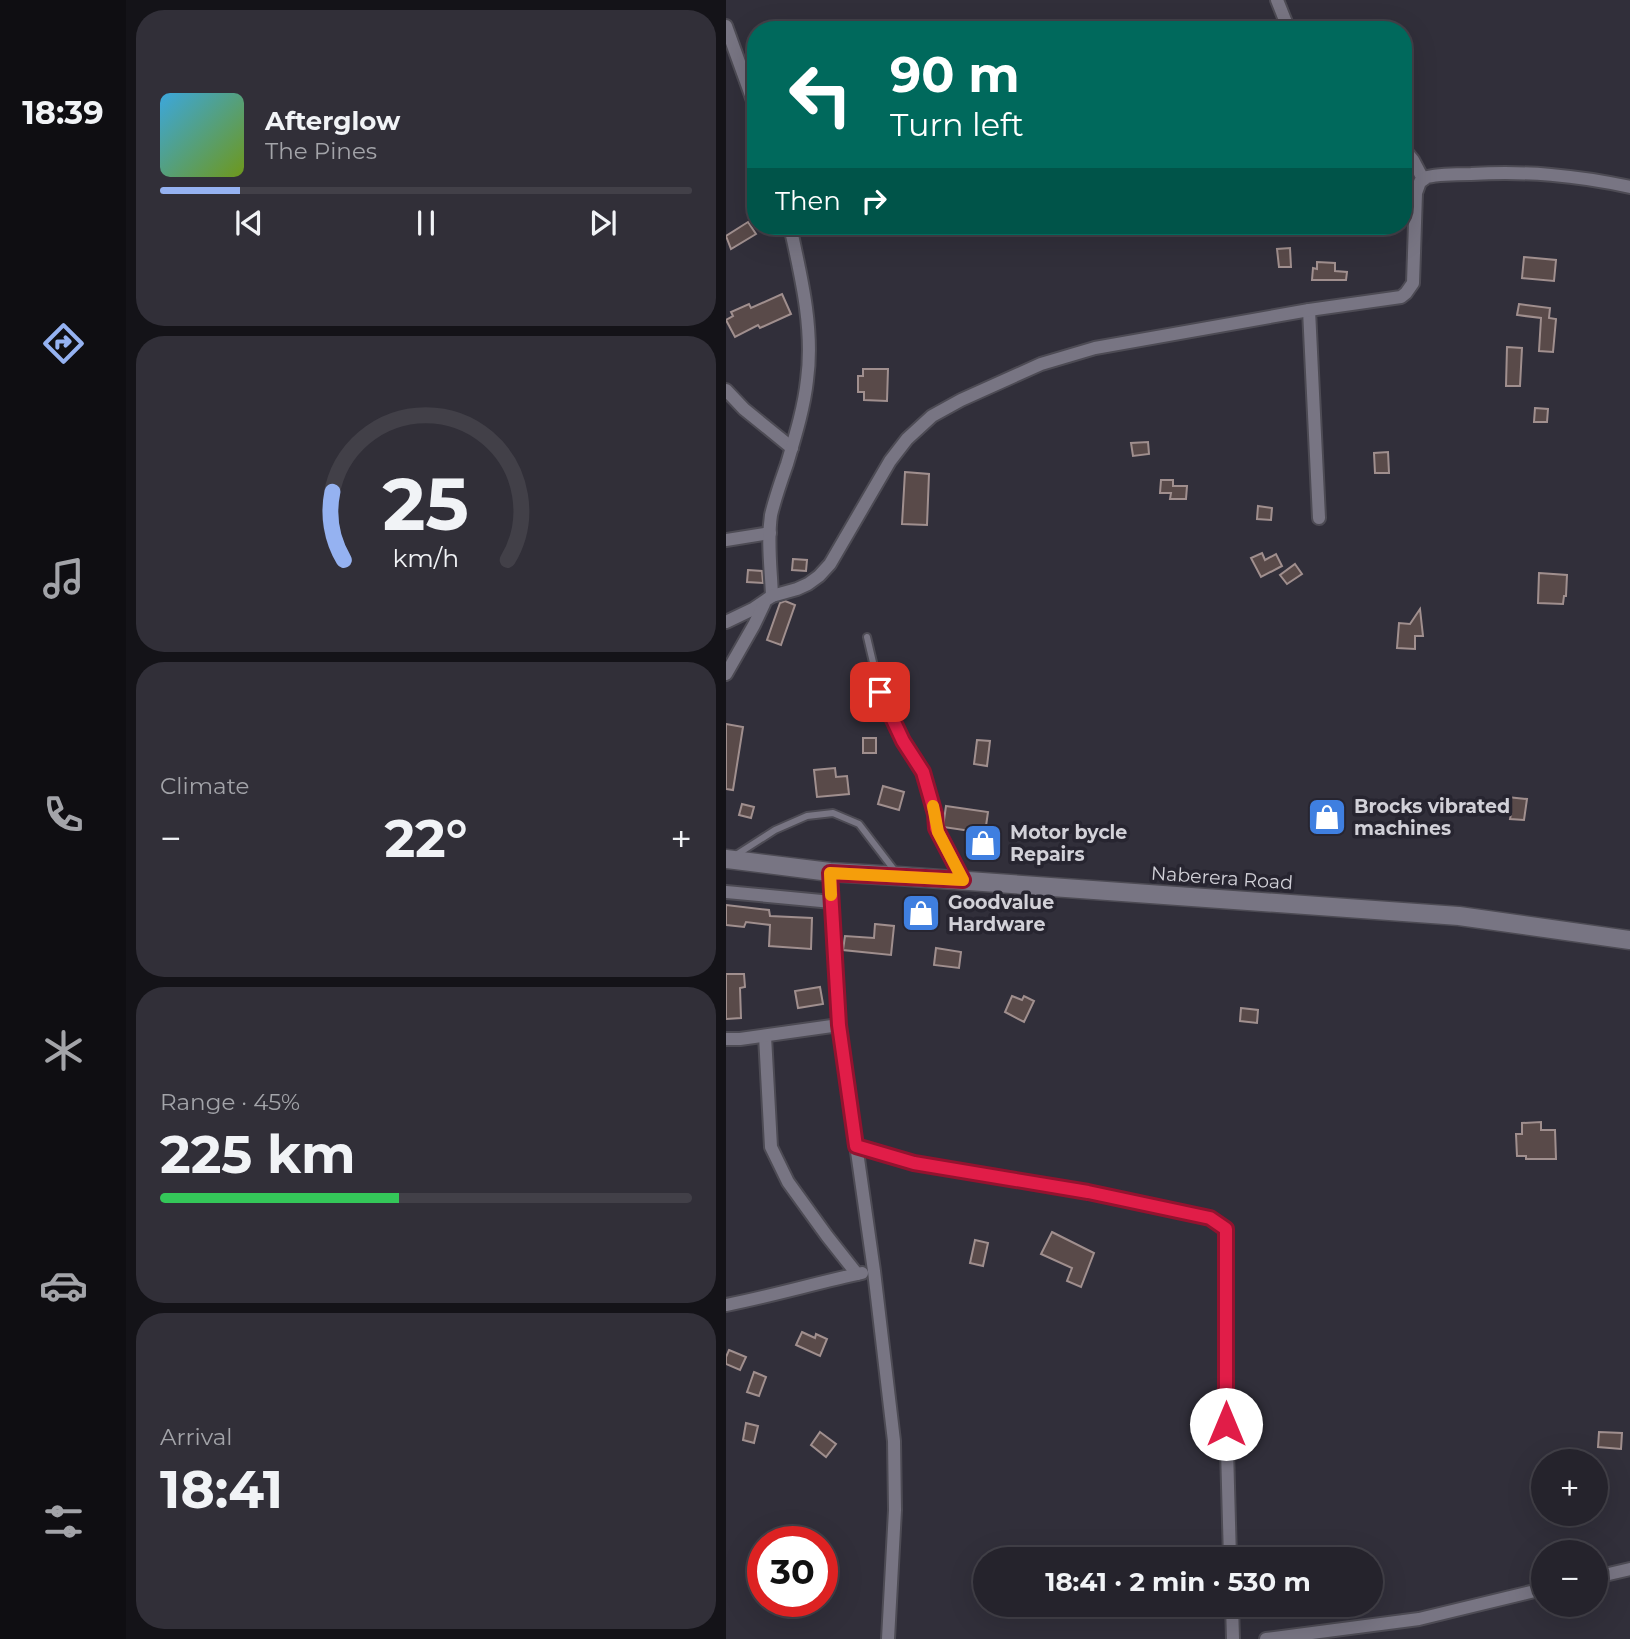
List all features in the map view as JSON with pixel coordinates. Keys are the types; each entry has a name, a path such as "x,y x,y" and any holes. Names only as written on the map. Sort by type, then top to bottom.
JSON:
{"street":[{"path":"1277,0 1285,21"},
{"path":"726,26 747,84"},
{"path":"1412,159 1423,179"},
{"path":"726,621 753,609 769,598 808,584 819,576 830,564 890,461 919,426 946,407 1041,364 1075,353 1309,310 1395,299 1406,293 1413,283 1417,186 1423,179 1431,176 1519,172 1556,174 1630,187"},
{"path":"726,674 769,598 773,506 792,447 807,381 810,356 808,318 792,235"},
{"path":"1309,310 1319,518"},
{"path":"726,390 744,409 792,447"},
{"path":"726,540 770,533"},
{"name":"Naberera Road","path":"728,859 830,873 1459,916 1630,940"},
{"path":"830,873 839,1025 874,1271 894,1441 895,1510 888,1639"},
{"path":"726,892 832,902"},
{"path":"726,1040 839,1025"},
{"path":"765,1036 771,1147 788,1182 857,1274"},
{"path":"856,1146 914,1163 1088,1192 1210,1218 1226,1229 1226,1449 1230,1547"},
{"path":"726,1305 874,1271"},
{"path":"1608,1574 1630,1569"},
{"path":"1266,1639 1419,1619 1531,1592"},
{"path":"1232,1617 1233,1639"}],"lane":[{"path":"867,637 880,692 903,741 923,772 935,814 936,828 963,880"},
{"path":"728,859 775,830 807,816 833,813 859,824 898,876"}],"building":[{"path":"747,223 747,235 754,235 731,249 726,236"},
{"path":"1290,248 1291,267 1279,267 1277,249"},
{"path":"1524,257 1556,260 1554,281 1522,278"},
{"path":"1317,262 1335,263 1335,271 1347,272 1346,280 1312,280 1313,268 1317,269"},
{"path":"782,294 791,314 760,328 758,325 735,337 726,320 733,316 731,312 749,304 751,308"},
{"path":"1519,304 1550,308 1549,318 1556,319 1553,352 1539,351 1541,318 1517,315"},
{"path":"1507,347 1522,348 1520,386 1506,386"},
{"path":"863,369 888,369 887,401 864,400 864,392 858,392 858,376 863,376"},
{"path":"1535,408 1548,409 1547,422 1534,422"},
{"path":"1148,442 1149,454 1133,456 1131,443"},
{"path":"1388,452 1389,473 1375,473 1374,453"},
{"path":"905,472 929,474 927,525 902,524"},
{"path":"1161,480 1173,480 1173,486 1187,486 1186,499 1170,499 1171,493 1160,493"},
{"path":"1258,506 1272,508 1271,520 1257,519"},
{"path":"1262,553 1265,560 1276,554 1282,566 1261,577 1251,558"},
{"path":"793,559 807,560 806,571 792,570"},
{"path":"1295,564 1302,574 1287,584 1280,575"},
{"path":"748,570 762,571 763,583 747,582"},
{"path":"1539,573 1567,575 1563,604 1538,603"},
{"path":"785,601 795,605 781,645 767,640 780,603"},
{"path":"1420,609 1423,636 1415,636 1415,649 1397,648 1399,623 1410,624"},
{"path":"726,724 743,727 733,790 726,789"},
{"path":"863,738 876,738 876,753 863,753"},
{"path":"977,740 990,741 987,766 974,764"},
{"path":"835,768 836,777 847,776 849,794 817,797 814,770"},
{"path":"883,786 904,792 899,810 878,804"},
{"path":"1507,797 1527,799 1524,820 1510,819 1511,814 1506,814"},
{"path":"742,804 754,807 751,818 739,815"},
{"path":"946,806 988,812 985,833 943,827"},
{"path":"726,905 769,910 770,916 812,918 811,949 769,946 770,925 746,922 744,927 726,925"},
{"path":"875,924 894,926 891,955 843,950 845,936 874,938"},
{"path":"936,948 961,952 959,968 934,965"},
{"path":"726,974 744,974 745,987 740,988 741,1018 726,1019"},
{"path":"820,987 823,1004 798,1008 795,991"},
{"path":"1012,996 1022,1000 1024,996 1034,1001 1024,1022 1005,1012"},
{"path":"1241,1008 1258,1010 1257,1023 1240,1021"},
{"path":"1541,1122 1541,1130 1555,1130 1556,1159 1526,1159 1526,1156 1517,1156 1516,1134 1522,1134 1522,1123"},
{"path":"1052,1232 1094,1253 1081,1287 1067,1281 1072,1268 1041,1254"},
{"path":"975,1240 988,1243 983,1266 970,1263"},
{"path":"802,1332 815,1338 816,1334 827,1339 820,1356 796,1345"},
{"path":"729,1350 746,1357 740,1370 726,1364"},
{"path":"754,1372 766,1377 759,1396 747,1392"},
{"path":"746,1423 758,1426 754,1443 743,1440"},
{"path":"820,1432 836,1444 826,1457 811,1445"},
{"path":"1599,1432 1622,1433 1621,1449 1598,1447"}],"slow traffic":[{"path":"831,895 830,873 963,880 938,832 933,806"}],"place":[{"name":"Brocks vibrated machines","path":"1327,817"},
{"name":"Motor bycle Repairs","path":"983,843"},
{"name":"Goodvalue Hardware","path":"921,913"}],"route":[{"path":"880,692 903,741 923,772 935,814 936,828 963,880 830,873 839,1025 856,1146 931,1167 1088,1192 1210,1218 1226,1229 1226,1424"}]}
